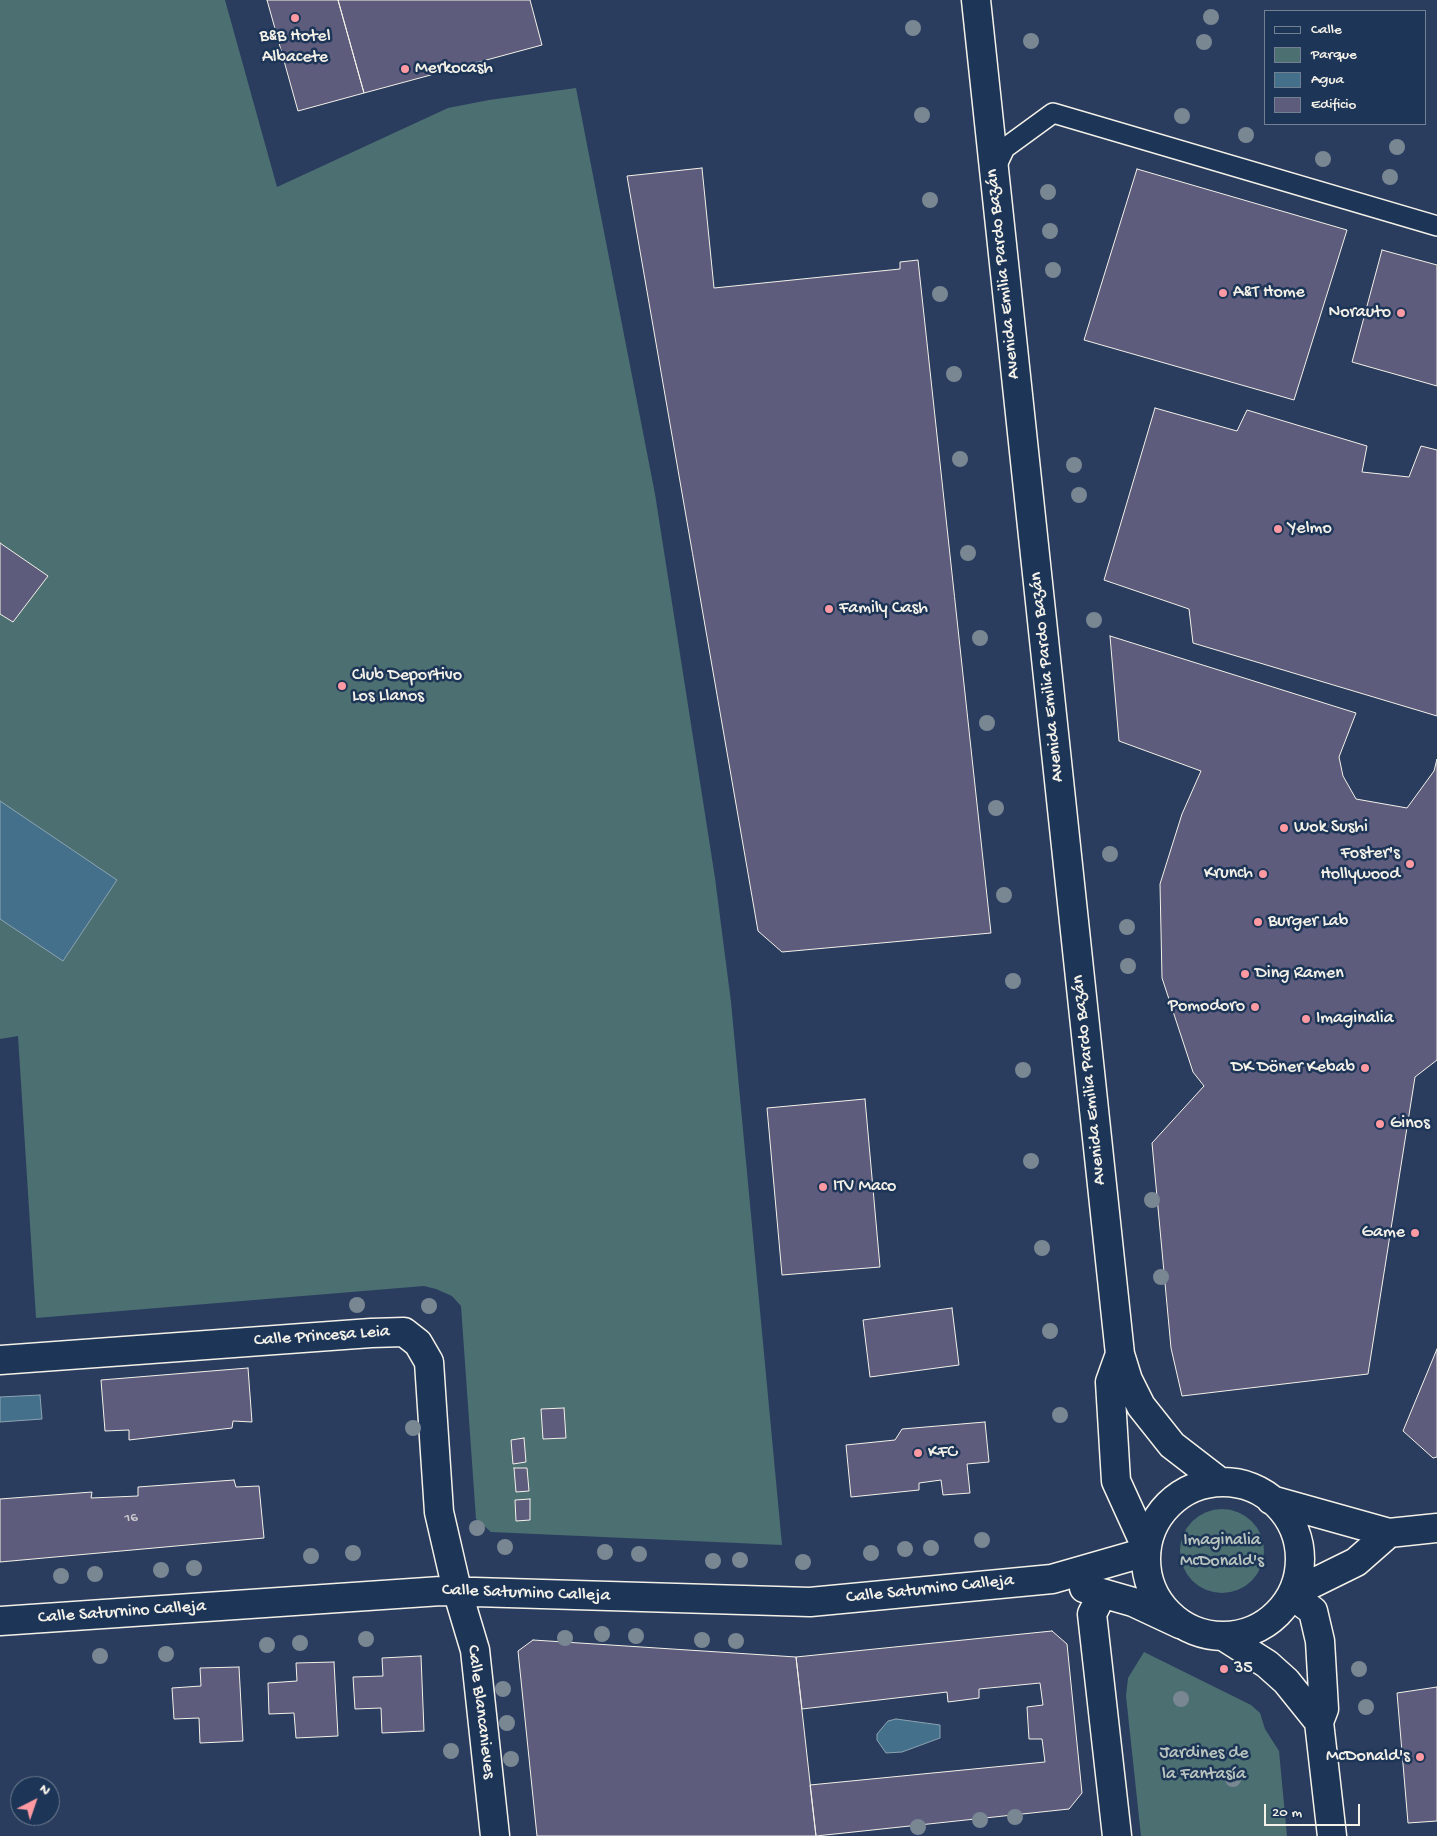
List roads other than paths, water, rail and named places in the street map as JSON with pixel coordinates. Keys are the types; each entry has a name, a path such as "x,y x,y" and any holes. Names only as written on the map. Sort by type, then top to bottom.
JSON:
{"street":[{"name":"Avenida Emilia Pardo Bazán","path":"976,0 1120,1354 1128,1380 1141,1406 1172,1445 1220,1482"},
{"name":"Calle Princesa Leia","path":"0,1360 404,1332 418,1343 429,1362 439,1512 457,1590"},
{"name":"Avenida Emilia Pardo Bazán","path":"1120,1354 1110,1382 1116,1481 1146,1549"},
{"path":"1220,1482 1238,1484 1256,1490 1271,1500 1285,1515 1298,1545 1299,1572 1292,1594 1282,1608 1266,1623 1246,1633 1223,1636 1201,1633 1180,1624 1163,1608 1151,1589 1146,1567 1146,1549 1153,1526 1165,1508 1182,1494 1200,1485 1220,1482"},
{"path":"1271,1500 1389,1533 1437,1528"},
{"path":"1292,1594 1356,1562 1389,1533"},
{"name":"Calle Saturnino Calleja","path":"0,1621 457,1590 810,1602 1052,1579 1146,1549"},
{"name":"Calle Saturnino Calleja","path":"1052,1579 1133,1602 1180,1624"},
{"name":"Calle Blancanieves","path":"457,1590 475,1650 495,1836"},
{"path":"1102,1594 1092,1614 1114,1836"},
{"path":"1292,1594 1313,1611 1320,1641 1324,1709 1319,1722 1332,1836"},
{"path":"1223,1636 1267,1664 1286,1681 1319,1722"}],"lane":[{"path":"993,172 1004,148 1053,113 1437,226"}],"water":[{"path":"0,801 117,880 63,961 0,919"},
{"path":"40,1395 42,1419 0,1422 0,1397"},
{"path":"896,1719 940,1725 940,1738 902,1752 886,1753 877,1740 877,1734 888,1721"}],"place":[{"name":"B&B Hotel Albacete","path":"295,18"},
{"name":"Merkocash","path":"405,69"},
{"name":"A&T Home","path":"1223,293"},
{"name":"Norauto","path":"1401,313"},
{"name":"Yelmo","path":"1278,529"},
{"name":"Family Cash","path":"829,609"},
{"name":"Club Deportivo Los Llanos","path":"342,686"},
{"name":"Wok Sushi","path":"1284,828"},
{"name":"Foster's Hollywood","path":"1410,864"},
{"name":"Krunch","path":"1263,874"},
{"name":"Burger Lab","path":"1258,922"},
{"name":"Ding Ramen","path":"1245,974"},
{"name":"Pomodoro","path":"1255,1007"},
{"name":"Imaginalia","path":"1306,1019"},
{"name":"DK Döner Kebab","path":"1365,1068"},
{"name":"Ginos","path":"1380,1124"},
{"name":"ITV Maco","path":"823,1187"},
{"name":"Game","path":"1415,1233"},
{"name":"KFC","path":"918,1453"},
{"name":"35","path":"1224,1669"},
{"name":"McDonald's","path":"1420,1757"}],"park label":[{"name":"Imaginalia McDonald's","path":"1222,1551"},
{"name":"Jardines de la Fantasía","path":"1204,1764"}]}
